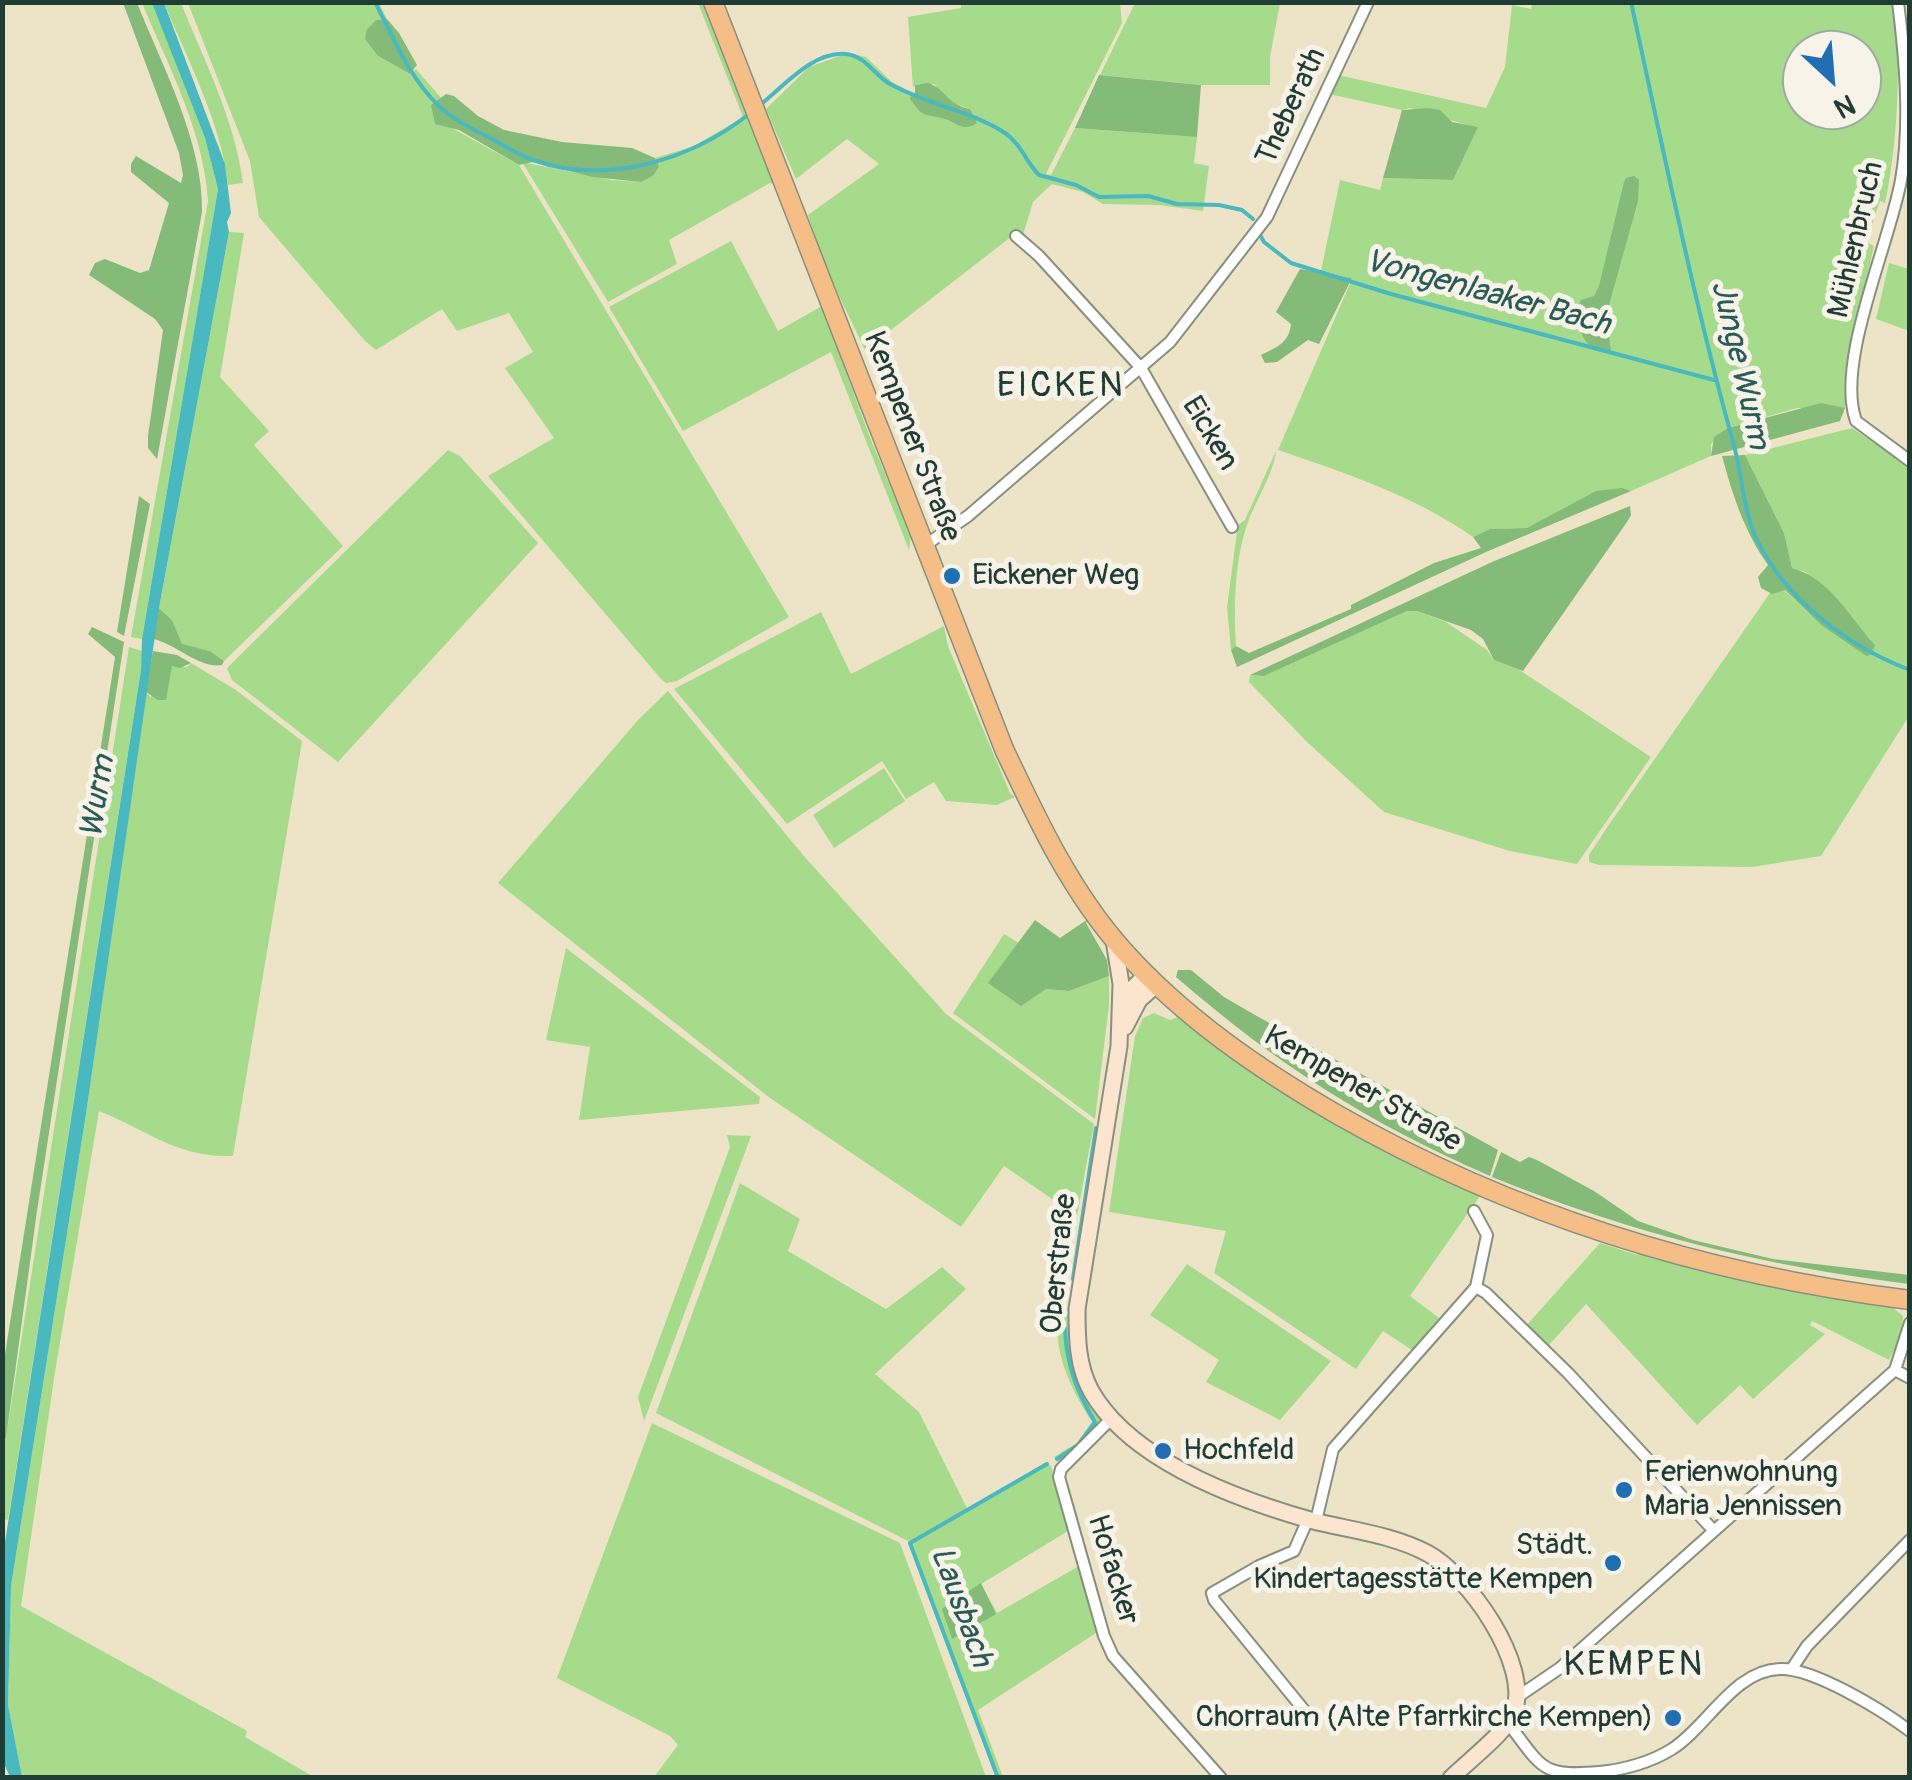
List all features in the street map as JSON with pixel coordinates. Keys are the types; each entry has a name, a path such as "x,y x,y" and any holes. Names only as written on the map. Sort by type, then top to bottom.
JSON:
{"main road":[{"name":"Kempener Straße","path":"714,2 1004,750 1058,855 1113,938 1152,979 1226,1042 1322,1106 1457,1176 1524,1206 1614,1237 1739,1271 1838,1291 1910,1300"}],"street":[{"name":"Theberath","path":"1141,368 1170,342 1268,217 1368,2"},
{"name":"Mühlenbruch","path":"1898,2 1903,46 1902,174 1850,388 1856,422 1910,461"},
{"name":"Eicken","path":"1016,236 1141,368 1232,527"},
{"path":"924,546 968,516 1141,368"},
{"path":"1113,938 1120,971 1120,1046"},
{"path":"1122,1011 1132,988 1152,979"},
{"path":"1120,1046 1128,1016 1152,979"},
{"name":"Oberstraße","path":"1120,1046 1077,1309 1080,1362 1092,1392 1112,1418 1146,1450 1231,1493 1419,1549 1454,1572 1475,1595 1503,1642 1516,1698"},
{"path":"1308,1715 1212,1593 1294,1551 1312,1520 1332,1449 1476,1287 1487,1236 1474,1211"},
{"path":"1476,1287 1568,1373 1714,1531"},
{"path":"1451,1778 1508,1723 1516,1708 1516,1698 1560,1668 1896,1370 1910,1324"},
{"path":"1896,1370 1910,1378"},
{"name":"Hofacker","path":"1112,1418 1061,1469 1059,1477 1104,1636 1113,1656 1221,1778"},
{"path":"1791,1670 1807,1646 1910,1540"},
{"path":"1508,1723 1546,1770 1557,1774 1616,1773 1672,1750 1740,1687 1765,1672 1791,1670 1874,1705 1910,1730"}],"green space":[{"path":"152,2 205,138 218,189 142,639 131,637 208,201 192,124 142,3"},
{"path":"1532,2 1895,3 1895,129 1885,203 1880,201 1866,242 1874,246 1845,372 1845,408 1797,408 1728,428 1711,444 1711,456 1631,491 1614,490 1527,528 1490,529 1473,537 1403,498 1278,450 1352,279 1321,271 1340,180 1380,190 1383,178 1453,180 1477,128 1410,108 1402,110 1329,94 1338,75 1486,108 1505,67 1512,5 1531,9"},
{"path":"123,3 137,3 158,52 189,132 201,186 202,212 157,459 148,448 148,436 163,330 155,319 89,275 95,263 105,259 140,273 149,270 169,203 131,172 136,156 181,183 183,175 179,153"},
{"path":"164,3 181,3 226,113 243,183 228,185 211,116"},
{"path":"188,3 379,3 387,19 376,20 367,29 378,56 410,74 416,69 442,99 450,127 519,165 789,617 677,681 666,683 661,679 488,476 554,438 505,368 533,352 509,313 457,331 442,309 376,350 365,341 259,217 250,161"},
{"path":"698,3 704,3 775,184 770,183 669,240 677,264 608,302 522,162 641,182 659,166 655,158 694,146 743,117"},
{"path":"961,3 1120,3 1122,23 1046,174 1051,175 1075,128 1197,137 1194,163 1209,166 1203,211 1103,204 1083,192 1052,184 1033,202 1023,235 1016,233 865,350 826,269 808,215 879,164 847,139 796,179 766,109 809,67 848,53 866,57 892,82 915,94 909,98 920,112 961,127 970,109 949,102 934,84 913,87 908,17 961,8"},
{"path":"1135,3 1280,3 1270,57 1270,85 1202,85 1100,75"},
{"path":"387,19 417,65 410,74 378,56 365,39 367,29 376,20"},
{"path":"1099,75 1201,85 1197,137 1075,128"},
{"path":"928,83 956,104 970,109 977,123 964,127 920,112 909,98 915,94 915,85"},
{"path":"446,94 504,130 562,142 632,148 655,158 659,166 654,175 641,182 593,177 533,162 519,165 459,130 435,124 431,105"},
{"path":"1402,110 1440,110 1452,122 1478,127 1453,180 1383,178"},
{"path":"1634,176 1639,180 1638,201 1606,316 1611,351 1602,352 1594,350 1583,336 1578,308 1581,300 1594,296 1599,286 1624,182"},
{"path":"229,232 244,233 220,377 269,431 254,445 343,546 224,661 210,651 182,645 172,620 159,608"},
{"path":"731,241 778,331 822,306 911,536 909,550 831,352 683,431 609,307"},
{"path":"1889,263 1909,269 1909,331 1876,319"},
{"path":"1300,269 1352,278 1319,344 1308,340 1277,362 1265,363 1261,355 1288,336 1291,324 1276,312"},
{"path":"1821,403 1845,408 1840,421 1711,456 1714,437 1728,428"},
{"path":"1852,428 1909,466 1909,716 1821,856 1752,867 1589,862 1589,855 1606,829 1770,593 1784,590 1821,625 1866,656 1871,640 1805,572 1792,568 1784,533 1745,455"},
{"path":"448,450 460,456 538,543 338,762 232,680 227,668"},
{"path":"1276,451 1243,537 1236,583 1236,646 1231,650 1227,607 1238,525 1245,520"},
{"path":"1745,455 1784,533 1792,568 1829,590 1875,645 1871,655 1866,656 1821,625 1785,590 1772,594 1761,588 1758,577 1768,565 1740,513 1722,456"},
{"path":"1596,491 1631,491 1486,552 1237,667 1231,650 1236,646 1249,653 1351,609 1351,605 1434,563 1481,548 1473,537 1490,529 1527,528"},
{"path":"139,496 150,504 124,636 117,632"},
{"path":"1630,506 1627,522 1523,671 1494,660 1483,639 1471,630 1407,611 1264,676 1250,675 1492,562"},
{"path":"159,608 172,620 182,644 210,651 224,661 222,665 197,660 154,639 155,611"},
{"path":"1407,611 1446,622 1487,650 1494,660 1518,669 1651,757 1577,864 1510,851 1384,812 1249,682 1250,675 1264,676"},
{"path":"821,612 851,674 944,626 948,646 1015,797 997,805 946,801 934,782 906,799 882,761 787,824 674,689"},
{"path":"92,627 124,642 6,1438 2,1437 3,1367 115,657 88,634"},
{"path":"129,647 142,651 141,670 8,1520 3,1519 3,1437 6,1438"},
{"path":"153,651 177,655 191,663 180,668 172,666 166,700 146,692"},
{"path":"191,663 236,690 302,741 233,1156 179,1148 99,1111 21,1606 247,1731 245,1737 314,1777 22,1778 8,1705 11,1586 86,1114 146,692 151,697 172,666 187,667"},
{"path":"668,691 803,855 946,1014 1094,1124 1077,1216 1004,1166 961,1227 770,1098 498,883 639,719"},
{"path":"884,768 905,801 834,848 813,815"},
{"path":"1088,919 1086,923 1107,960 1109,976 1069,991 1046,989 1021,1006 988,983 1035,920 1060,938"},
{"path":"1004,934 1019,943 989,983 1030,998 1046,989 1069,991 1109,976 1095,1119 953,1013"},
{"path":"566,948 760,1097 759,1104 579,1120 590,1047 546,1040"},
{"path":"1178,970 1191,970 1224,997 1498,1150 1490,1176 1363,1113 1287,1064 1176,977"},
{"path":"1154,1013 1170,1020 1180,1016 1256,1073 1482,1193 1410,1296 1439,1318 1412,1350 1383,1331 1356,1369 1214,1273 1226,1231 1109,1212 1135,1036 1143,1018"},
{"path":"727,1135 751,1136 644,1421 638,1397 730,1147"},
{"path":"1501,1152 1520,1162 1529,1157 1537,1160 1638,1221 1693,1240 1773,1259 1909,1275 1909,1284 1749,1257 1596,1215 1492,1177"},
{"path":"740,1183 800,1219 788,1251 886,1309 942,1267 966,1289 875,1374 919,1412 968,1510 1046,1462 1051,1466 1068,1531 981,1584 997,1613 1079,1566 1096,1633 978,1710 1003,1777 996,1777 910,1542 656,1413"},
{"path":"1600,1243 1738,1278 1892,1307 1903,1316 1901,1338 1889,1360 1812,1321 1810,1325 1825,1334 1753,1399 1740,1385 1697,1425 1586,1304 1548,1346 1526,1326"},
{"path":"1187,1264 1331,1361 1280,1420 1206,1382 1219,1360 1150,1315"},
{"path":"1060,1308 1070,1310 1103,1422 1058,1462 1054,1457 1077,1443 1092,1422 1070,1382 1060,1353"},
{"path":"652,1423 900,1543 986,1777 654,1777 678,1745 670,1736 557,1678"},
{"path":"981,1583 996,1614 952,1639 942,1609"}],"water":[{"path":"152,3 164,3 225,164 231,213 159,608 86,1114 11,1586 8,1705 22,1777 10,1777 2,1759 3,1555 141,670 142,639 218,189 205,138"}],"waterway":[{"name":"Vongenlaaker Bach","path":"375,2 411,70 439,106 464,124 533,160 589,170 647,164 701,144 749,114"},
{"name":"Junge Wurm","path":"1631,2 1692,278 1756,538 1801,601 1841,634 1910,670"},
{"name":"Vongenlaaker Bach","path":"760,105 822,58 853,55 890,84 1005,133 1039,175 1076,185 1099,197 1148,196 1177,204 1219,205 1242,210 1253,219"},
{"name":"Vongenlaaker Bach","path":"1259,233 1264,242 1291,263 1391,294 1714,380"},
{"name":"Lausbach","path":"1073,1279 1096,1128"},
{"name":"Lausbach","path":"1057,1459 1078,1445 1095,1422 1074,1377 1065,1328"},
{"name":"Lausbach","path":"998,1778 910,1543 1047,1464"}],"place":[{"name":"Eickener Weg","path":"952,576"},
{"name":"Hochfeld","path":"1163,1451"},
{"name":"Ferienwohnung Maria Jennissen","path":"1624,1490"},
{"name":"Städt. Kindertagesstätte Kempen","path":"1613,1563"},
{"name":"Chorraum (Alte Pfarrkirche Kempen)","path":"1673,1718"}],"district":[{"name":"EICKEN","path":"1061,387"},
{"name":"KEMPEN","path":"1634,1666"}],"water label":[{"name":"Wurm","path":"99,797"}]}
